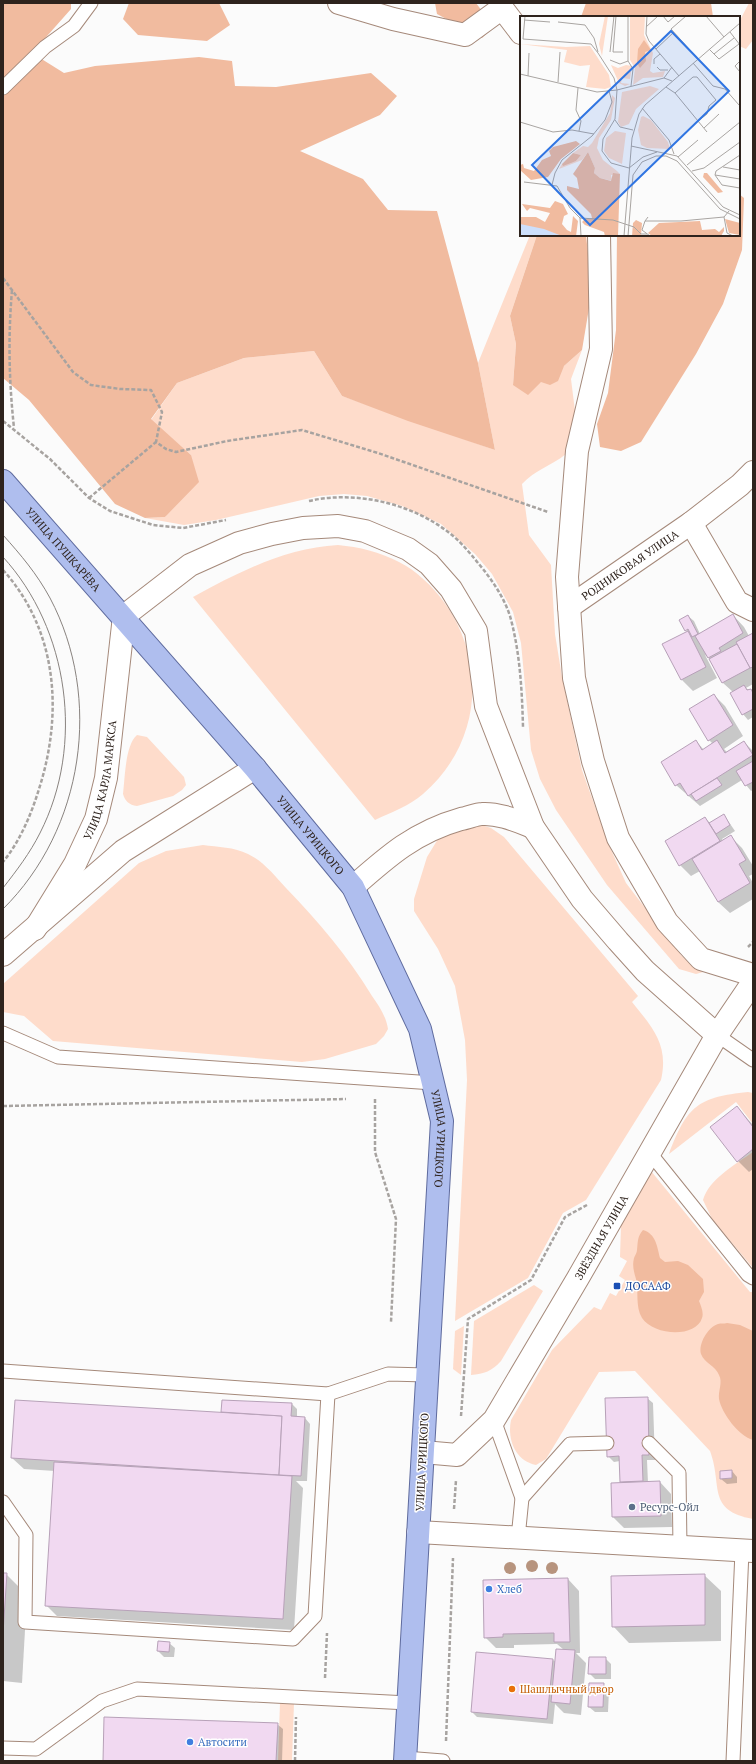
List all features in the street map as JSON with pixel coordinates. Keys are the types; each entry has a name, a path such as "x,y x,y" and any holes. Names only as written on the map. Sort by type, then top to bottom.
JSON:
{"main road":[{"name":"УЛИЦА ПУШКАРЁВА","path":"3,481 124,616"},
{"name":"УЛИЦА УРИЦКОГО","path":"124,616 255,768 353,887 420,1029 442,1121 405,1760"}],"street":[{"path":"340,3 393,19 465,35 505,6 520,31"},
{"path":"599,236 601,349 577,451 567,577 574,678 593,761 618,838 667,922 701,958 753,975"},
{"name":"РОДНИКОВАЯ УЛИЦА","path":"569,607 691,523 740,485 753,472"},
{"path":"691,523 737,602 753,610"},
{"path":"124,616 190,565 239,544 272,534 303,528 338,526 364,530 408,549 429,564 451,590 476,631 486,706 533,827 582,899 618,941 645,971 717,1035"},
{"name":"УЛИЦА КАРЛА МАРКСА","path":"35,930 76,864 96,819 106,778 124,616"},
{"name":"УЛИЦА КАРЛА МАРКСА","path":"3,955 35,930 123,851 255,768"},
{"path":"353,887 390,854 423,834 451,822 482,814 510,818 533,827"},
{"name":"ЗВЁЗДНАЯ УЛИЦА","path":"423,1452 457,1455 494,1420 717,1035 753,982"},
{"path":"418,1532 747,1551"}],"lane":[{"path":"3,88 45,47 74,26 90,3"},
{"path":"3,1033 58,1057 433,1083"},
{"path":"717,1035 753,1060"},
{"path":"650,1153 748,1275 753,1278"},
{"path":"3,1371 328,1394 388,1374 427,1375"},
{"path":"3,1502 26,1535 25,1622 293,1638 315,1616 328,1394"},
{"path":"494,1420 522,1498 518,1538"},
{"path":"522,1498 570,1444 607,1443"},
{"path":"649,1443 679,1473 680,1548"},
{"path":"732,1761 747,1551"},
{"path":"3,1748 36,1750 102,1701 137,1689 408,1703"},
{"path":"405,1760 443,1761"}],"path":[{"path":"3,278 72,372 91,385 120,389 138,388 151,390 162,412 156,442 89,498"},
{"path":"12,290 8,349 14,429"},
{"path":"3,421 50,459 89,498 110,511 153,525 184,528 230,519"},
{"path":"156,442 166,449 176,452 227,441 302,430 378,453 572,520"},
{"path":"303,502 343,496 367,499 403,509 425,517 438,525 453,536 472,555 493,582 510,615 522,687 523,731"},
{"path":"3,570 22,596 36,623 46,653 53,683 54,722 46,766 33,808 13,849 3,862"},
{"path":"3,1106 352,1099"},
{"path":"367,1099 375,1099 375,1152 396,1219 391,1322"},
{"path":"468,1319 531,1280 565,1217 587,1205"},
{"path":"326,1657 326,1671"},
{"path":"295,1761 297,1697"}],"shaded area":[{"path":"3,3 71,3 71,9 32,53 64,73 95,66 199,57 232,61 235,86 276,87 371,73 397,96 380,115 300,151 363,179 388,210 437,211 478,363 495,450 408,421 342,396 314,351 244,358 177,383 151,419 191,455 199,482 165,517 145,518 115,504 29,400 3,378"},
{"path":"129,3 219,3 230,25 207,41 138,35 123,19"},
{"path":"435,3 476,3 494,27 482,38 437,14"},
{"path":"586,3 711,3 713,16 581,16"},
{"path":"749,3 753,3 753,40 746,49 740,46 740,20"},
{"path":"740,195 744,198 742,250 723,304 696,354 641,442 621,451 600,447 597,424 608,393 616,330 617,236 740,236"},
{"path":"530,236 537,236 510,316 516,344 513,384 541,382 564,366 582,350 571,379 575,411 566,454 532,475 522,484 529,535 551,565 555,634 562,677 582,770 608,843 626,883 649,913 684,950 680,954 690,964 697,962 714,969 696,974 679,969 607,885 556,810 540,779 531,750 521,643 513,612 492,574 475,554 441,524 402,506 367,496 344,494 319,496 216,520 184,525 145,518 165,517 191,455 151,420 177,383 244,358 314,351 342,396 495,450 478,363"},
{"path":"537,236 586,236 592,290 582,350 564,366 558,381 550,385 541,382 528,395 513,385 516,344 510,316"},
{"path":"338,545 369,550 384,555 405,565 418,574 444,602 458,626 467,651 472,676 472,702 467,727 457,751 442,774 418,798 375,820 193,597 245,570 281,556 318,547"},
{"path":"137,735 147,737 184,777 186,785 182,790 173,796 137,806 126,801 123,794 126,763 130,746"},
{"path":"478,824 491,828 504,837 638,996 632,1002 653,1029 661,1047 663,1068 661,1080 586,1200 563,1213 528,1278 455,1321 467,1080 465,1040 455,986 438,949 414,911 414,899 427,857 438,839 450,828"},
{"path":"203,845 237,850 253,857 264,865 310,913 343,953 384,1015 388,1029 384,1036 376,1044 325,1059 302,1062 53,1041 24,1016 3,1012 3,984 139,863 166,851"},
{"path":"748,1092 753,1093 753,1124 736,1102 669,1154 682,1125 696,1107 717,1097"},
{"path":"753,1152 753,1268 712,1219 703,1200 706,1192 717,1179 731,1167"},
{"path":"651,1171 750,1292 753,1292 753,1519 738,1515 728,1510 722,1503 710,1451 635,1371 599,1372 546,1459 536,1465 523,1459 514,1448 512,1442 510,1434 511,1420 552,1350 594,1307 601,1310 610,1293 616,1296 625,1280 619,1276 627,1261 620,1257 621,1225"},
{"path":"643,1230 651,1234 653,1237 657,1245 660,1258 665,1262 678,1261 688,1265 703,1279 704,1292 699,1301 703,1316 698,1324 692,1329 684,1332 665,1331 648,1324 642,1318 638,1304 637,1284 633,1264 639,1237"},
{"path":"534,1285 543,1291 501,1361 488,1371 471,1375 474,1321"},
{"path":"727,1323 740,1325 753,1331 753,1440 742,1434 727,1418 719,1399 721,1381 719,1375 705,1360 700,1350 702,1341 707,1332 714,1326"},
{"path":"464,1326 461,1375 453,1369 455,1331"},
{"path":"280,1703 294,1703 292,1761 278,1761"}],"building":[{"path":"733,614 743,633 719,648 721,651 708,658 695,636"},
{"path":"688,615 698,634 692,637 688,629 685,631 679,620"},
{"path":"688,631 706,667 681,680 662,644"},
{"path":"753,633 753,667 750,668 736,642"},
{"path":"737,644 750,668 722,683 709,659"},
{"path":"744,685 747,690 751,689 753,693 753,709 742,715 730,693"},
{"path":"714,694 733,725 708,741 689,709"},
{"path":"696,740 702,750 717,740 725,753 744,741 753,755 688,796 680,783 675,786 661,762"},
{"path":"753,761 753,782 745,786 736,771"},
{"path":"717,778 722,785 696,801 691,794"},
{"path":"724,814 730,825 716,834 709,823"},
{"path":"705,817 720,841 679,866 665,841"},
{"path":"731,835 746,860 739,864 750,883 718,902 692,859"},
{"path":"737,1106 753,1127 753,1149 737,1162 710,1127"},
{"path":"648,1397 649,1455 642,1455 643,1481 620,1482 619,1456 607,1457 605,1398"},
{"path":"15,1400 282,1416 279,1475 11,1458"},
{"path":"222,1400 292,1403 291,1416 305,1417 301,1476 279,1475 282,1416 221,1412"},
{"path":"54,1462 292,1476 283,1619 45,1606"},
{"path":"732,1470 732,1478 720,1479 720,1471"},
{"path":"660,1481 661,1516 612,1517 611,1483"},
{"path":"3,1573 7,1573 3,1633"},
{"path":"705,1574 705,1625 612,1627 611,1576"},
{"path":"568,1578 570,1642 554,1642 554,1633 503,1634 503,1637 484,1638 483,1580"},
{"path":"158,1641 170,1642 169,1652 157,1651"},
{"path":"556,1649 575,1650 570,1704 551,1702"},
{"name":"Шашлычный двор","path":"476,1652 553,1659 547,1719 471,1712"},
{"path":"589,1657 606,1657 606,1674 588,1674"},
{"path":"589,1683 604,1683 603,1707 588,1707"},
{"name":"Автосити","path":"104,1717 278,1723 276,1761 103,1761"}],"tram line":[{"path":"3,535 40,581 50,598 67,637 76,678 80,719 77,761 67,802 52,841 30,877 3,909"},
{"path":"3,557 25,586 43,618 56,653 63,689 65,726 62,763 54,799 36,840 3,888"}],"place":[{"name":"ДОСААФ","path":"617,1286"},
{"name":"Ресурс-Ойл","path":"632,1507"},
{"name":"Хлеб","path":"489,1589"},
{"name":"Шашлычный двор","path":"512,1689"},
{"name":"Автосити","path":"190,1742"}]}
